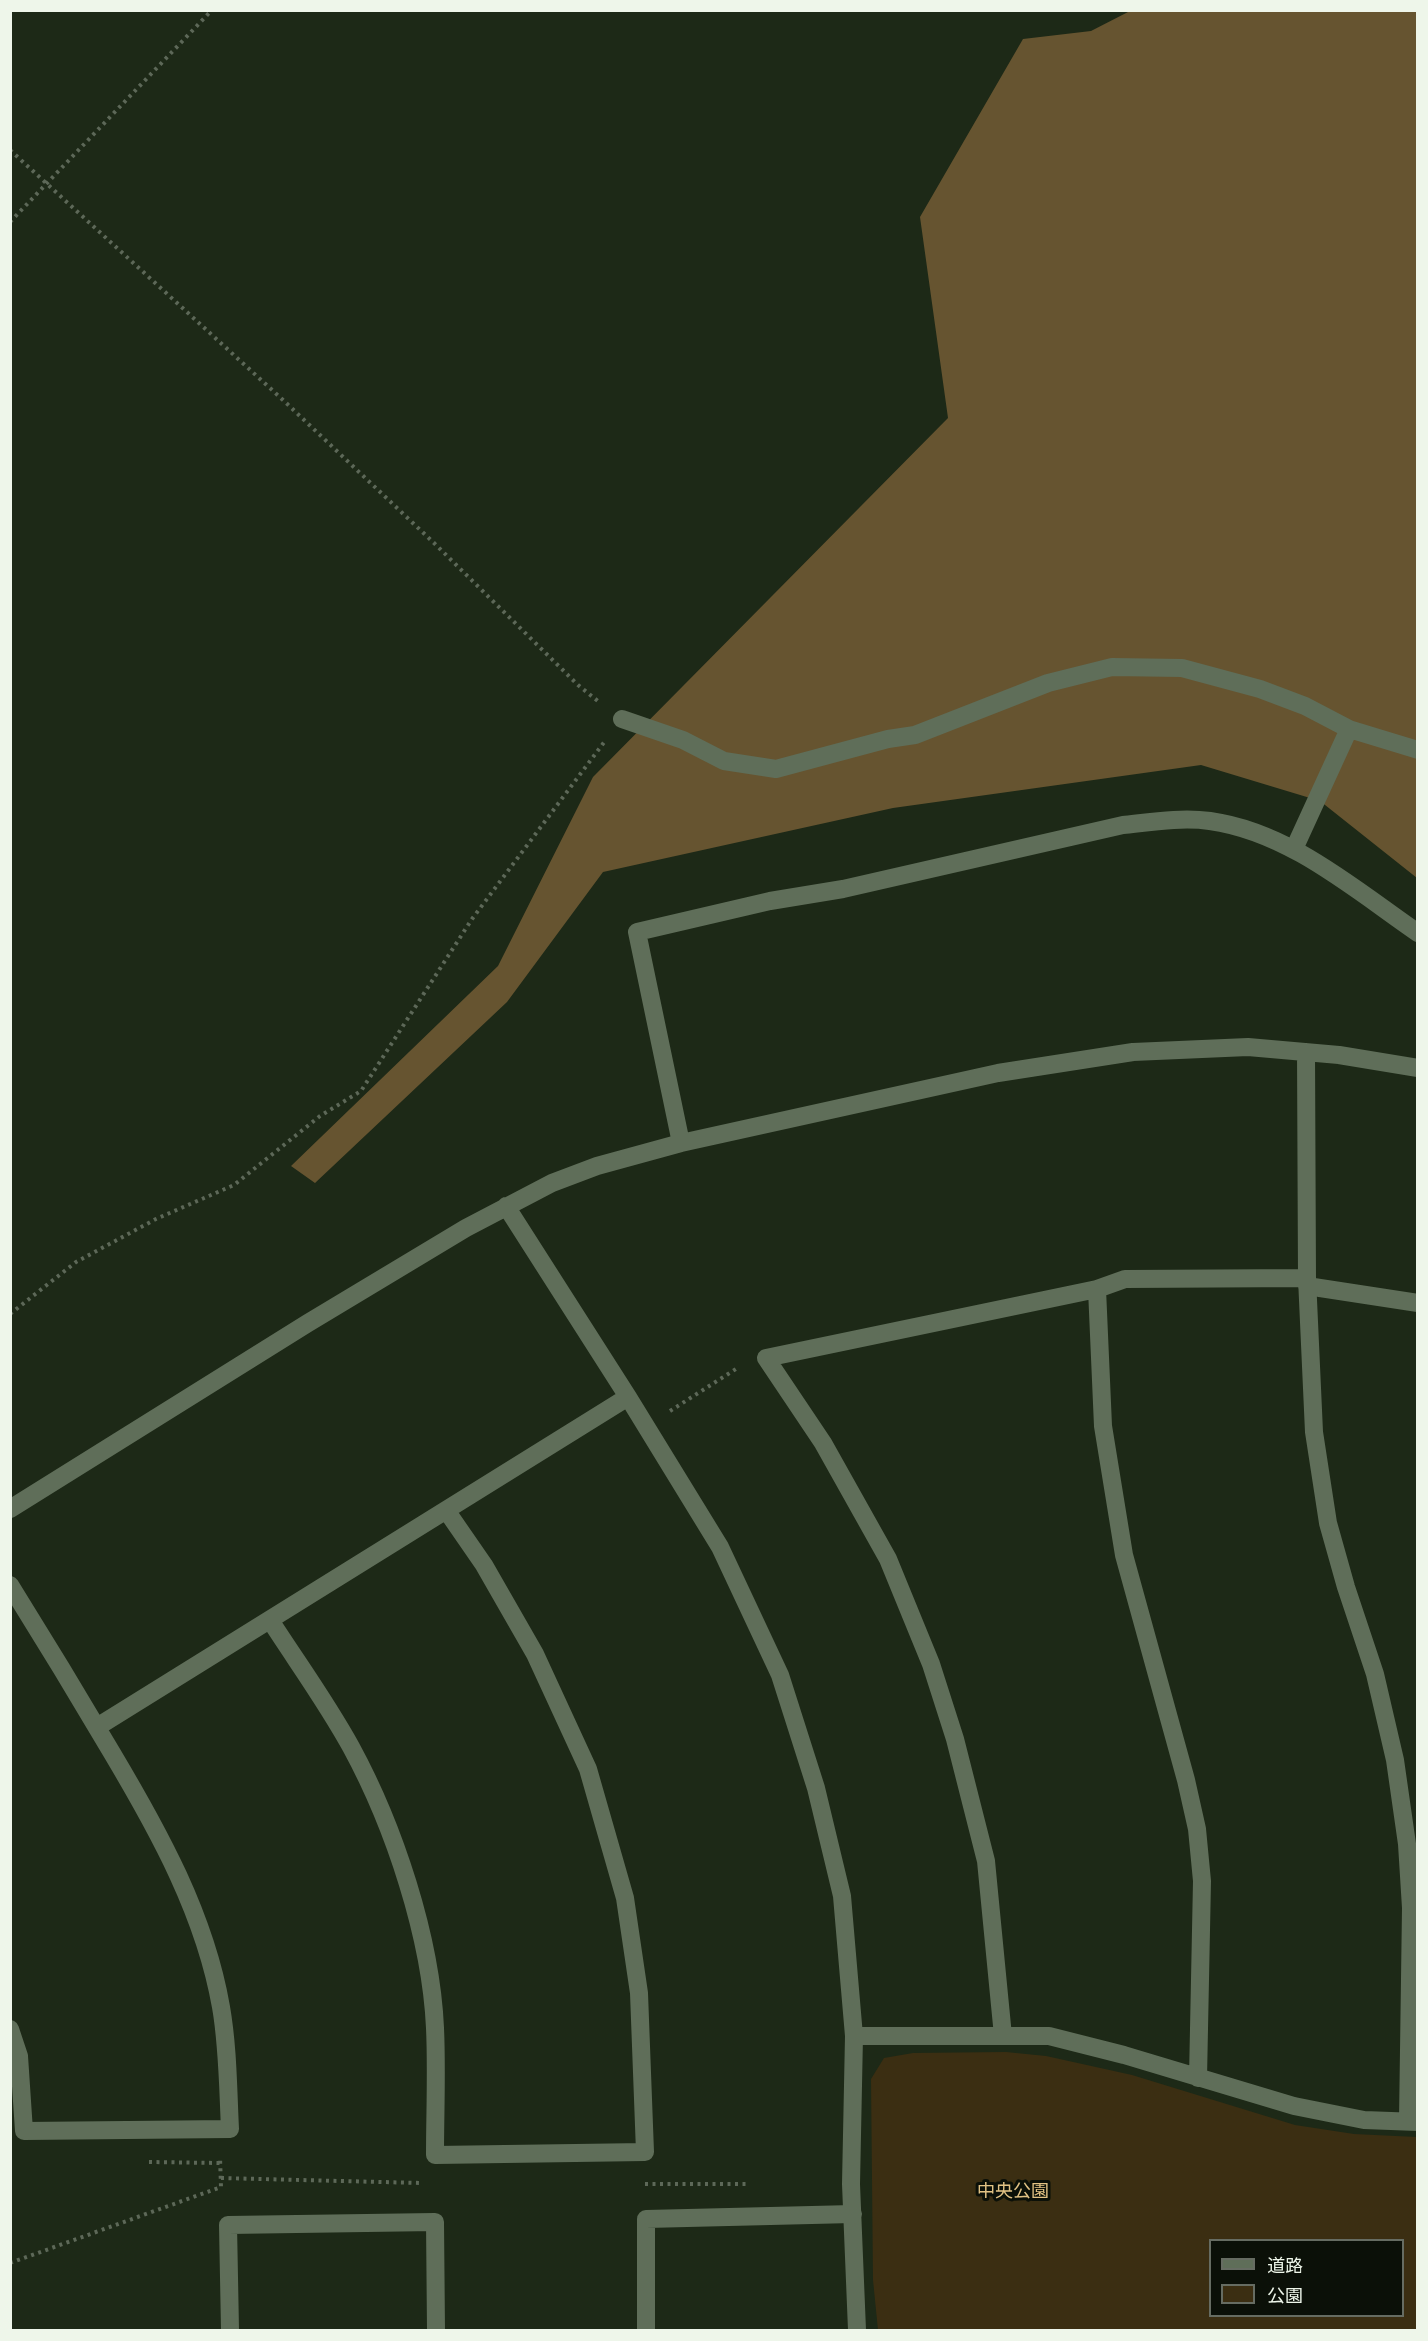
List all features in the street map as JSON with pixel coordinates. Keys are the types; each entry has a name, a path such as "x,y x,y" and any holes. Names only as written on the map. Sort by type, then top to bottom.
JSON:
{"street":[{"path":"622,719 683,740 724,761 776,769 888,739 915,735 1048,683 1112,667 1182,668 1260,689 1305,706 1349,729 1418,750"},
{"path":"1294,849 1349,729"},
{"path":"681,1143 637,932 770,901 855,886 1123,825 1165,820 1208,820 1235,826 1294,849 1418,933"},
{"path":"10,1509 465,1228 552,1183 597,1166 681,1143 998,1073 1133,1052 1248,1047 1339,1055 1418,1068"},
{"path":"854,2036 1049,2036 1124,2055 1294,2106 1364,2120 1413,2122 1411,1908 1407,1844 1395,1760 1375,1674 1346,1587 1328,1523 1314,1432 1307,1282 1306,1052"},
{"path":"506,1206 628,1397 720,1547 780,1675 816,1788 842,1896 854,2036 851,2184 857,2331"},
{"path":"1003,2036 986,1861 955,1739 931,1664 888,1559 823,1443 766,1359 1097,1289 1125,1279 1307,1282 1418,1303"},
{"path":"1097,1289 1103,1426 1124,1555 1186,1780 1197,1829 1202,1881 1198,2078"},
{"path":"97,1727 628,1397"},
{"path":"270,1620 350,1746 374,1792 405,1875 418,1922 435,2026 435,2155 645,2152 639,1992 625,1898 588,1769 535,1654 484,1565 446,1510"},
{"path":"10,1585 97,1727 161,1838 185,1891 212,1964 221,2006 226,2041 230,2129 24,2131 19,2056 10,2029"},
{"path":"646,2331 646,2219 853,2214"},
{"path":"230,2331 228,2225 435,2222 436,2331"}],"path":[{"path":"10,222 212,10"},
{"path":"10,150 284,400 578,685 622,719 472,919 361,1091 320,1116 234,1185 156,1219 76,1262 10,1314"},
{"path":"646,1427 744,1363 766,1359"},
{"path":"645,2152 646,2219"},
{"path":"10,2263 221,2187 220,2163 141,2162"}],"green space":[{"name":"中央公園","path":"1006,2052 1046,2056 1132,2075 1295,2125 1354,2134 1417,2137 1417,2330 878,2330 873,2280 871,2079 884,2058 913,2053"}],"shaded area":[{"path":"1130,11 1417,11 1417,878 1320,801 1201,765 893,808 603,872 507,1002 315,1183 291,1166 498,966 593,777 948,418 920,217 1023,39 1091,31"}]}
